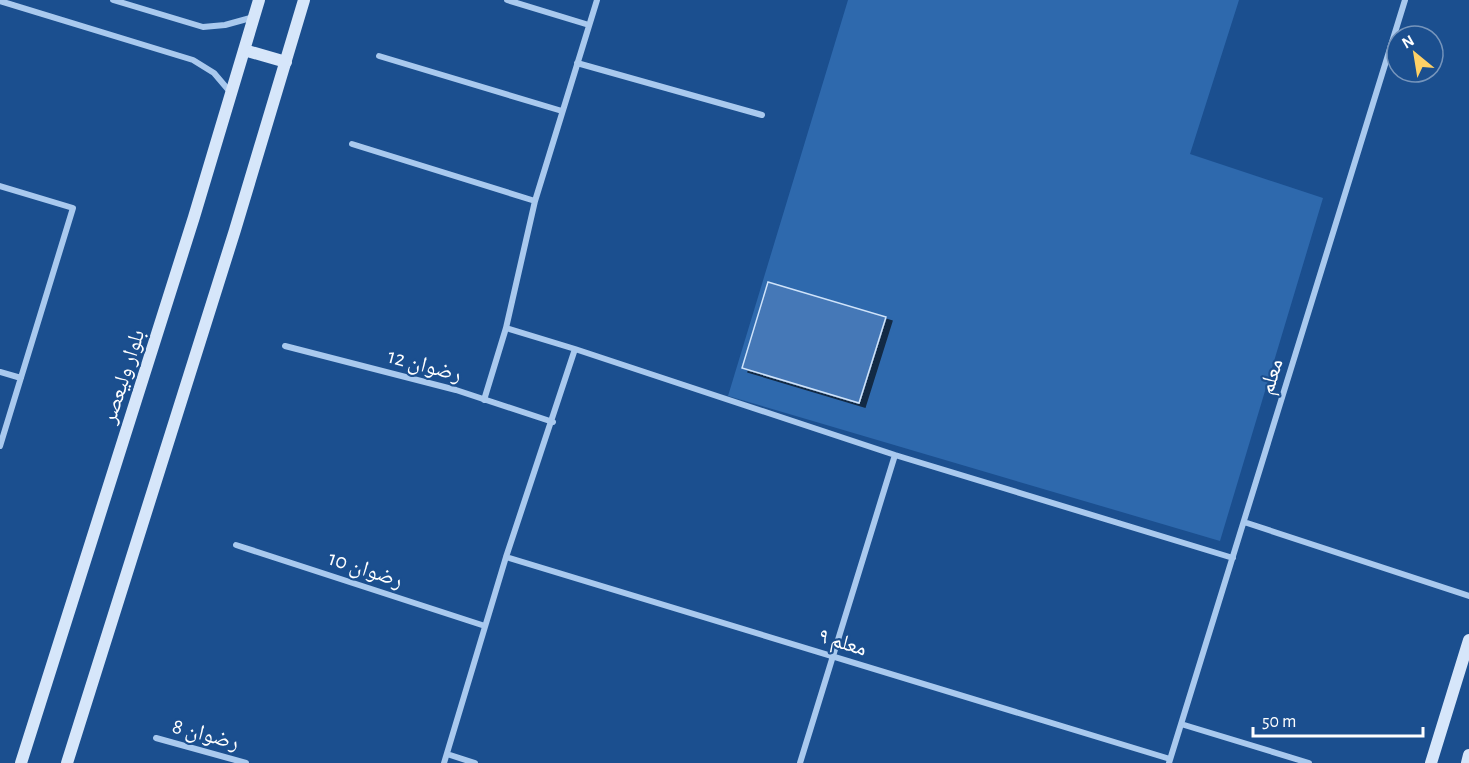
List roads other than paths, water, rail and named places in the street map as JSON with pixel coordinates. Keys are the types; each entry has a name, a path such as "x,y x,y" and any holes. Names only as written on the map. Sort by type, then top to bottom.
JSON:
{"main road":[{"name":"بلوار ولیعصر","path":"21,763 194,217 259,0"},
{"path":"67,763 235,230 304,0"},
{"path":"244,50 286,62"},
{"path":"1431,763 1469,640"},
{"path":"1467,763 1469,755"}],"street":[{"path":"113,0 203,27 225,25 254,17"},
{"path":"507,0 589,25"},
{"path":"484,400 506,328 535,201 597,0"},
{"name":"معلم","path":"1169,761 1406,0"},
{"path":"0,1 194,60 214,74 231,93"},
{"path":"380,56 562,111"},
{"path":"577,63 762,115"},
{"path":"352,144 535,201"},
{"path":"0,186 73,208 0,446"},
{"path":"506,328 895,455 1233,558"},
{"name":"رضوان 12","path":"285,346 456,390 552,422"},
{"path":"444,763 484,626 575,349"},
{"path":"0,372 21,378"},
{"path":"800,763 895,455"},
{"path":"1244,522 1469,596"},
{"name":"رضوان 10","path":"236,545 484,626"},
{"name":"معلم ۹","path":"506,557 1169,761"},
{"path":"1181,724 1309,763"},
{"name":"رضوان 8","path":"156,738 246,763"},
{"path":"447,754 475,763"}]}
